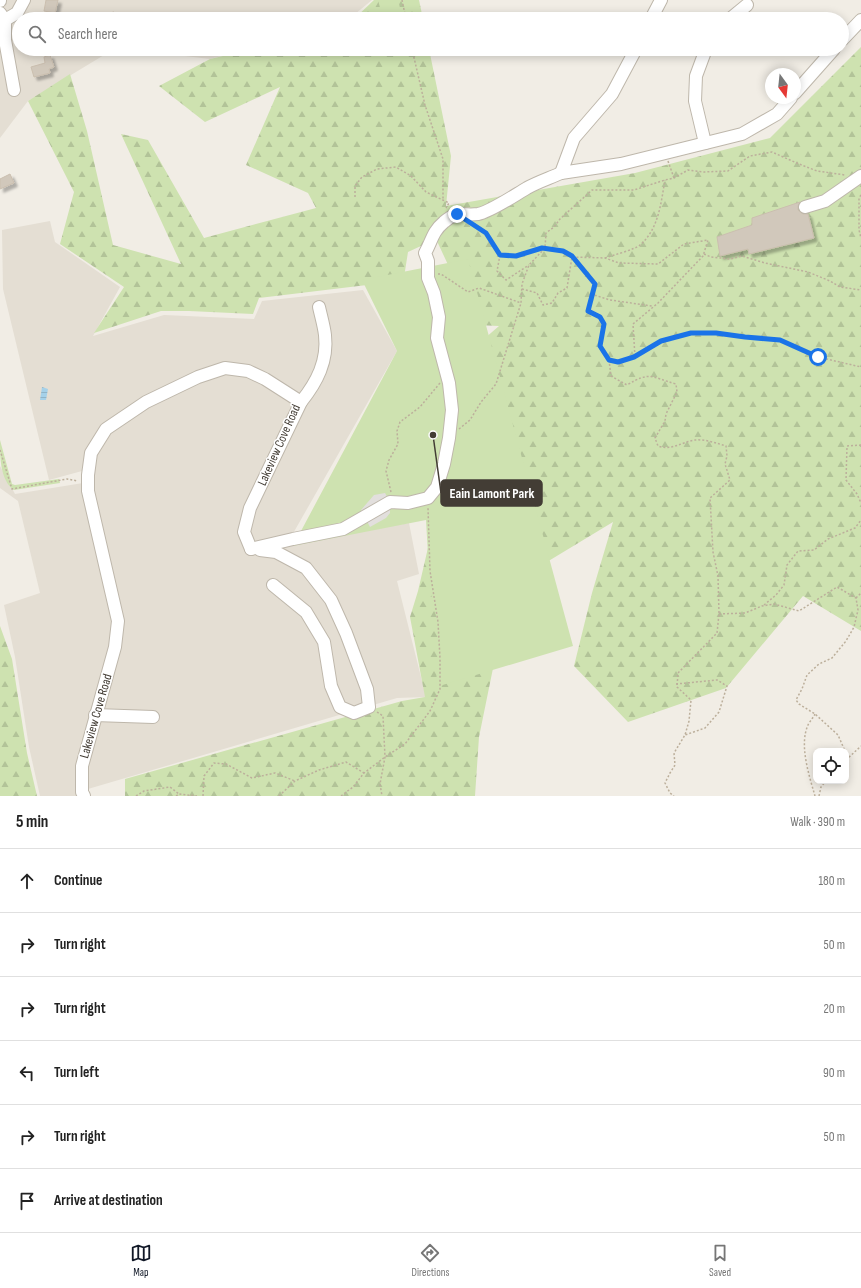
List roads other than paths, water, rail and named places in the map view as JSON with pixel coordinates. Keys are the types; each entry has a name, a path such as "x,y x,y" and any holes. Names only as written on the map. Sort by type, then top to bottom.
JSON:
{"street":[{"path":"18,12 24,0"},
{"path":"655,12 661,0"},
{"path":"738,12 747,5"},
{"path":"3,16 5,40 14,90"},
{"path":"849,33 861,20"},
{"path":"561,173 574,138 612,94 632,56"},
{"path":"703,56 696,76 695,101 705,143"},
{"path":"801,86 828,56"},
{"path":"251,549 343,529 390,502 408,503 428,498 437,487 444,464 452,410 450,383 437,338 440,317 434,293 428,278 428,261 425,253 435,231 445,221 457,214 479,214 528,188 561,173 621,164 742,134 777,114 786,104"},
{"path":"805,206 825,201 861,176"},
{"path":"301,402 310,390 323,365 325,336 319,307"},
{"name":"Lakeview Cove Road","path":"84,796 82,792 82,766 115,647 118,621 88,490 88,475 91,453 106,429 146,402 198,377 225,368 248,371 265,379 301,402 250,508 244,532 251,549"},
{"path":"251,549 276,552 306,568 331,600 346,633 367,689 369,707 354,713 340,707 331,686 324,642 306,612 273,585"},
{"path":"95,715 153,717"}],"water":[{"path":"42,387 48,389 46,400 40,400"}],"place":[{"name":"Eain Lamont Park","path":"433,435"}]}
